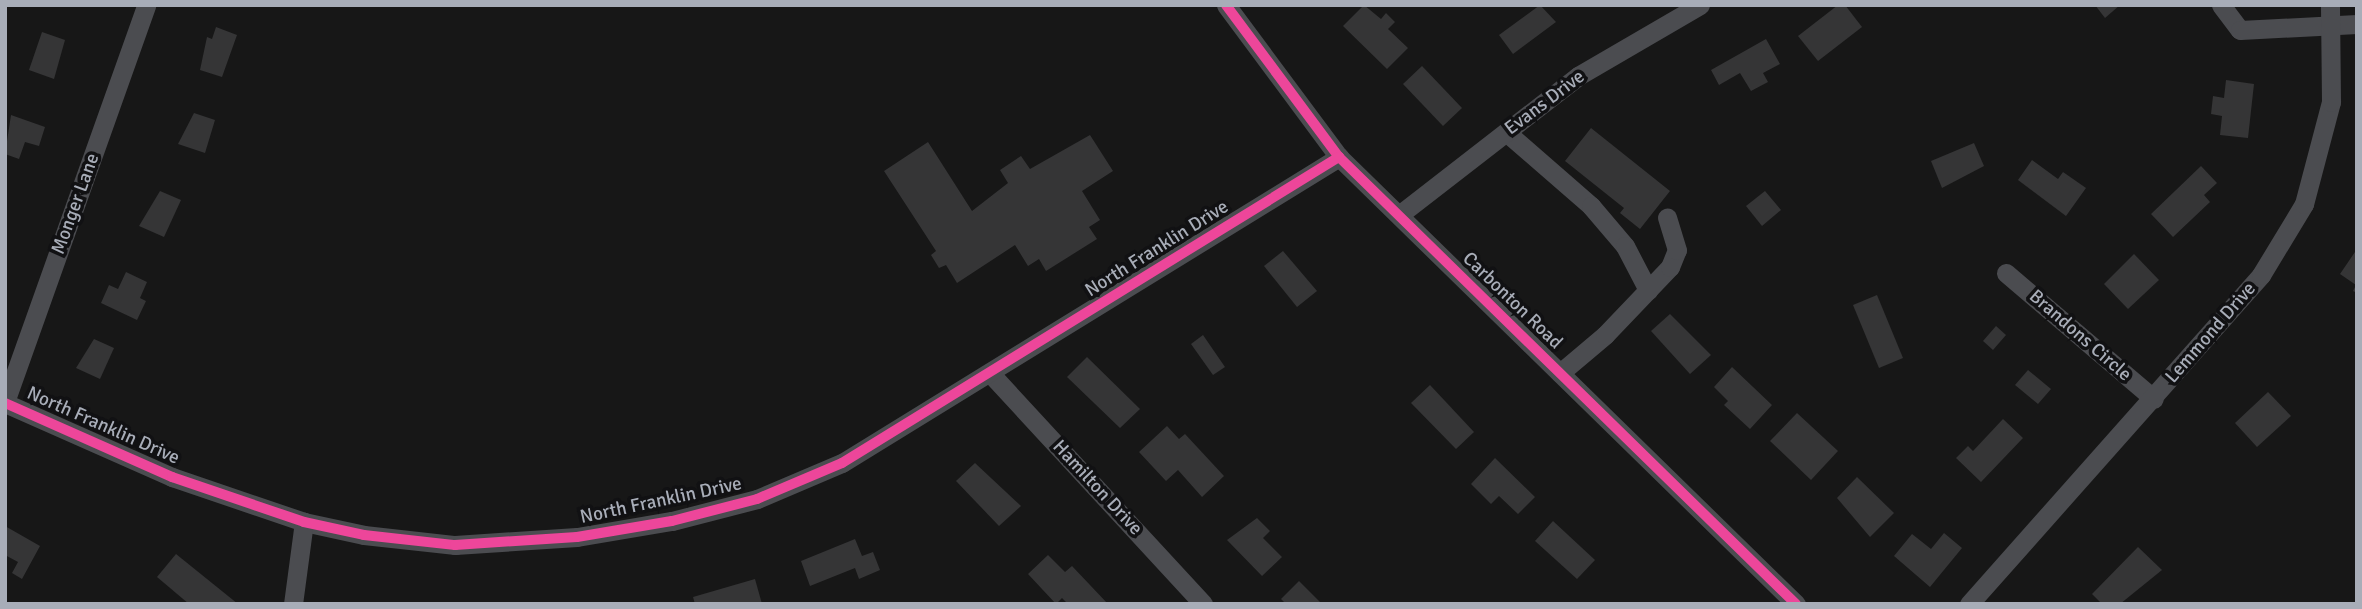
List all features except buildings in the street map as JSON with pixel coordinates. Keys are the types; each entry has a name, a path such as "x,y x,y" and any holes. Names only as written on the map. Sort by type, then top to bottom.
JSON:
{"street":[{"name":"Monger Lane","path":"5,402 146,5"},
{"name":"Carbonton Road","path":"1226,5 1257,52 1339,157 1792,603"},
{"path":"1243,5 1257,52"},
{"name":"Evans Drive","path":"1399,215 1578,76 1700,5"},
{"path":"2221,5 2240,30 2357,24"},
{"name":"Lemmond Drive","path":"1969,604 2154,399 2261,275 2304,204 2331,102 2333,27 2330,5"},
{"path":"1506,132 1591,206 1625,246 1648,290"},
{"name":"North Franklin Drive","path":"5,402 173,477 304,522 364,535 455,545 577,537 672,521 757,499 842,463 1339,157"},
{"path":"1560,373 1605,335 1670,267 1677,250 1667,218"},
{"name":"Brandons Circle","path":"2006,273 2154,399"},
{"name":"Hamilton Drive","path":"990,373 1203,604"},
{"path":"293,604 304,522"}],"cycle path":[{"path":"1226,5 1339,157 1796,604"},
{"path":"5,403 172,477 304,522 364,535 455,545 577,537 672,521 757,499 842,463 1339,157"}]}
